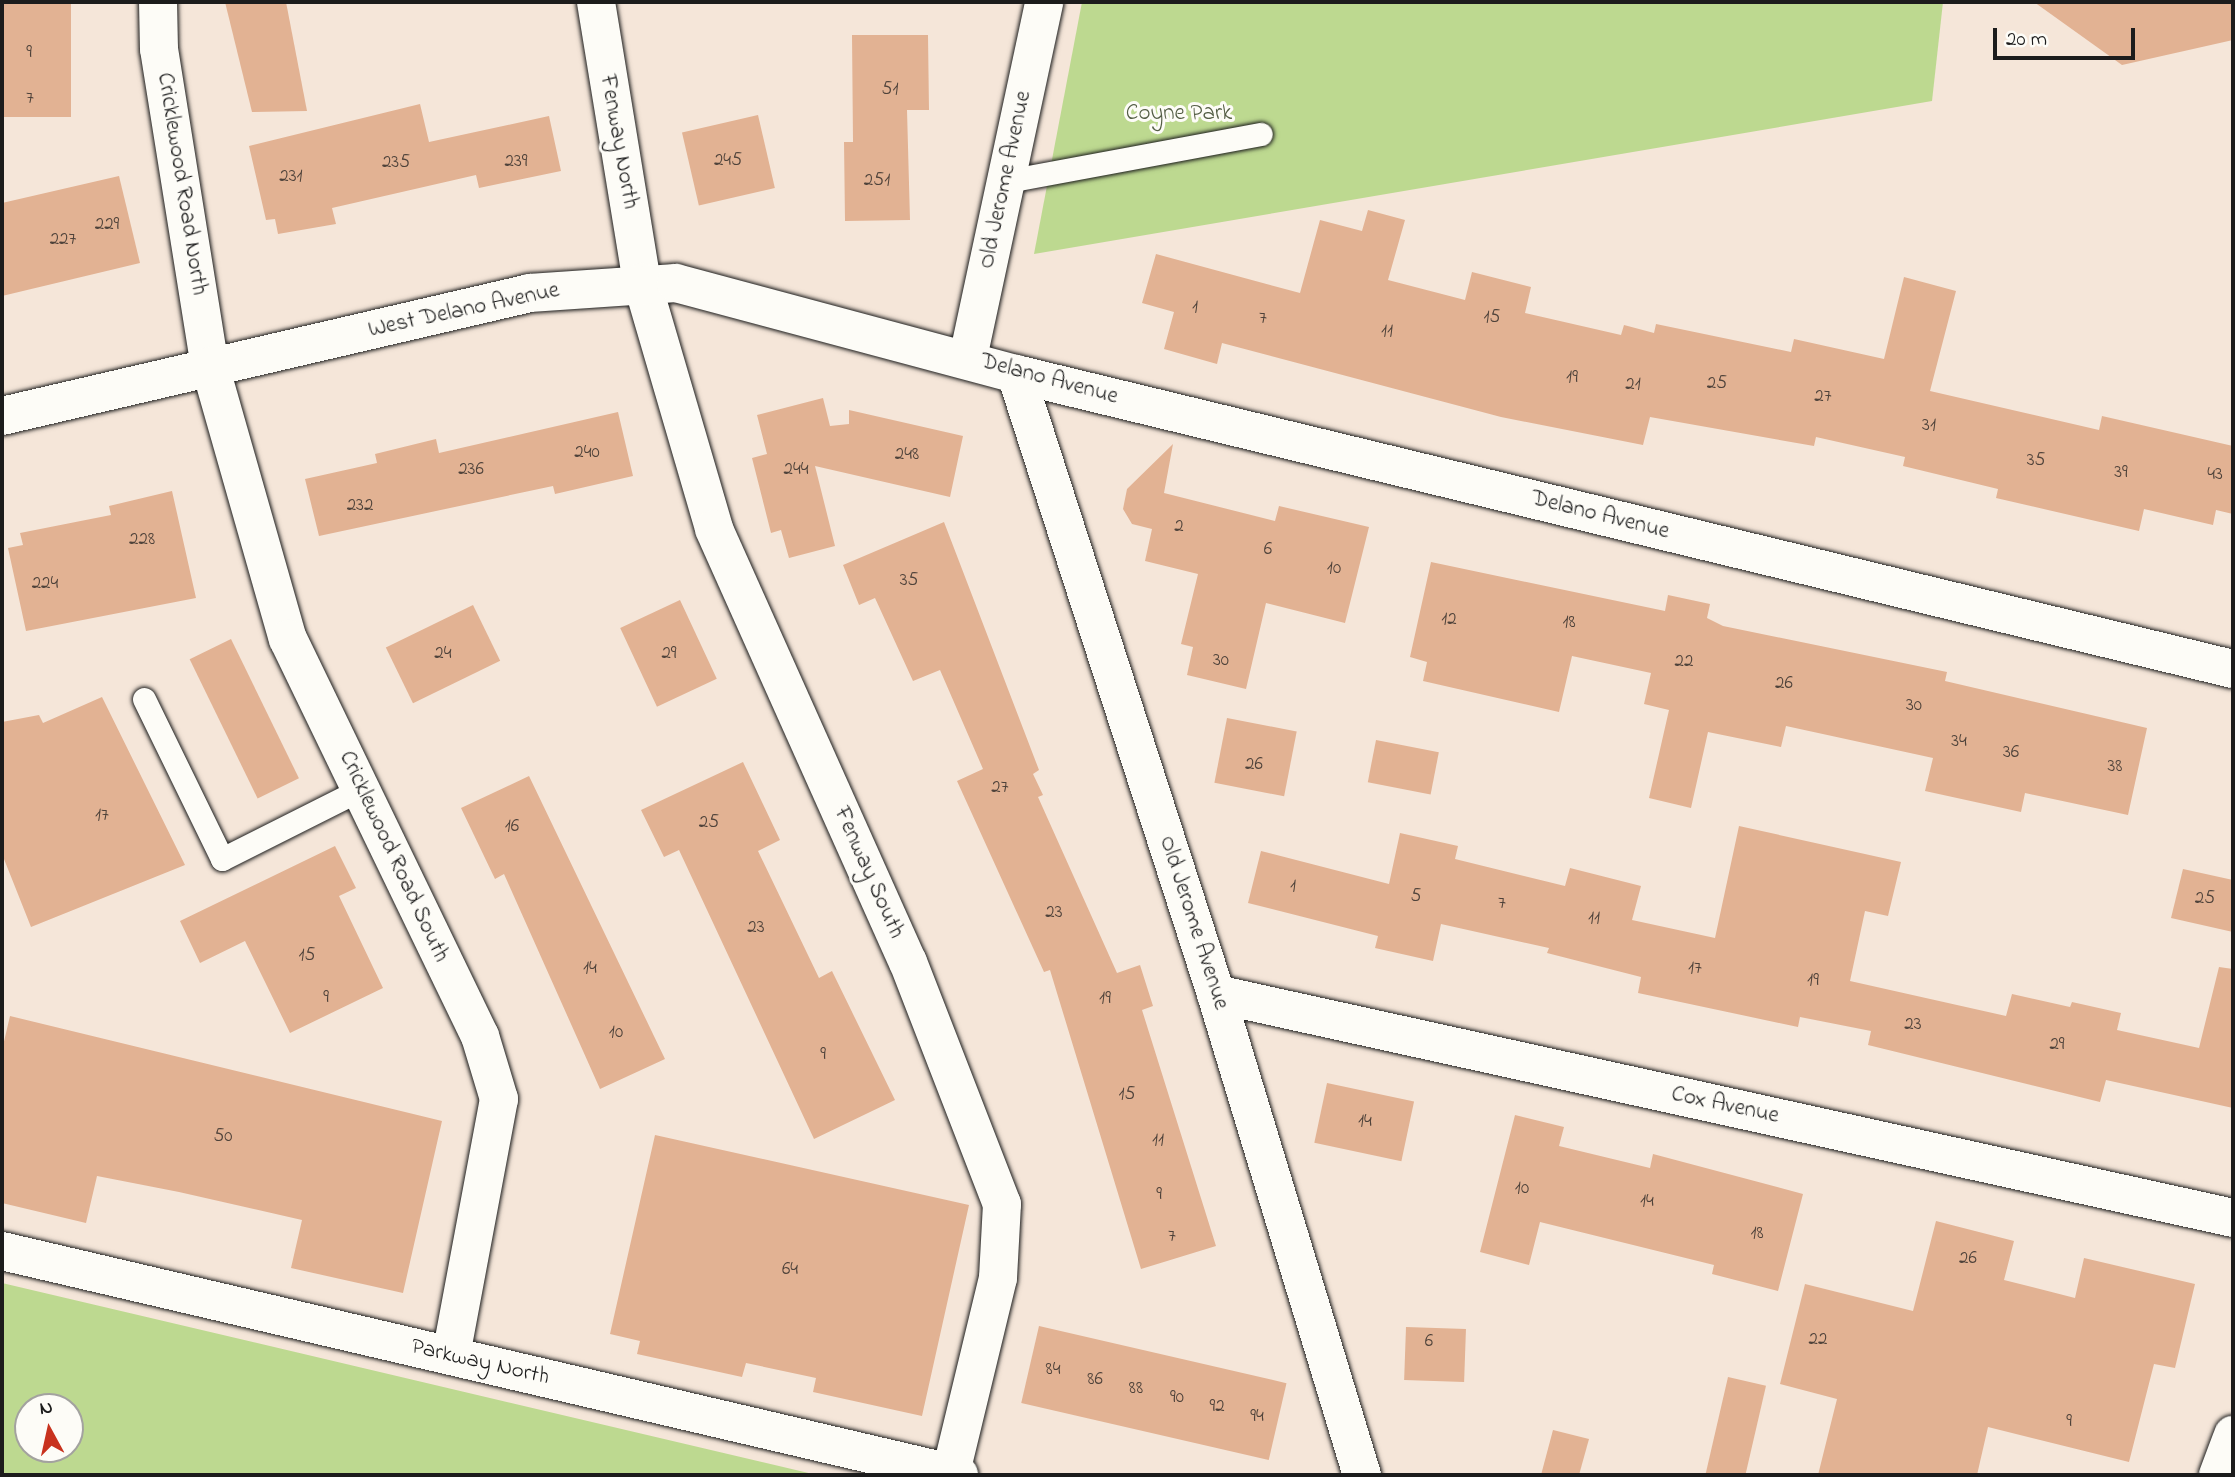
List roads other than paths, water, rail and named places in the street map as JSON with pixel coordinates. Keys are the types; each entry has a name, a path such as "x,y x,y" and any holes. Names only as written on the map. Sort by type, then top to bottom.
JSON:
{"street":[{"name":"Cricklewood Road North","path":"158,2 159,49 210,366"},
{"name":"Fenway North","path":"596,2 642,282"},
{"name":"Old Jerome Avenue","path":"968,358 1044,2"},
{"name":"West Delano Avenue","path":"2,416 530,293 642,282 676,283 968,358"},
{"name":"Fenway South","path":"642,282 714,530 908,962 1002,1204 998,1278 955,1474"},
{"name":"Delano Avenue","path":"968,358 1016,374 2233,669"},
{"name":"Cricklewood Road South","path":"210,366 288,639 480,1036 499,1098 451,1356"},
{"name":"Old Jerome Avenue","path":"1016,374 1216,995 1362,1475"},
{"name":"Cox Avenue","path":"1216,995 2233,1218"},
{"name":"Parkway North","path":"2,1251 955,1474"},
{"path":"2218,1475 2233,1435"}],"lane":[{"path":"1007,181 1261,134"},
{"path":"144,699 222,859 359,790"}],"park label":[{"name":"Coyne Park","path":"1179,114"}]}
